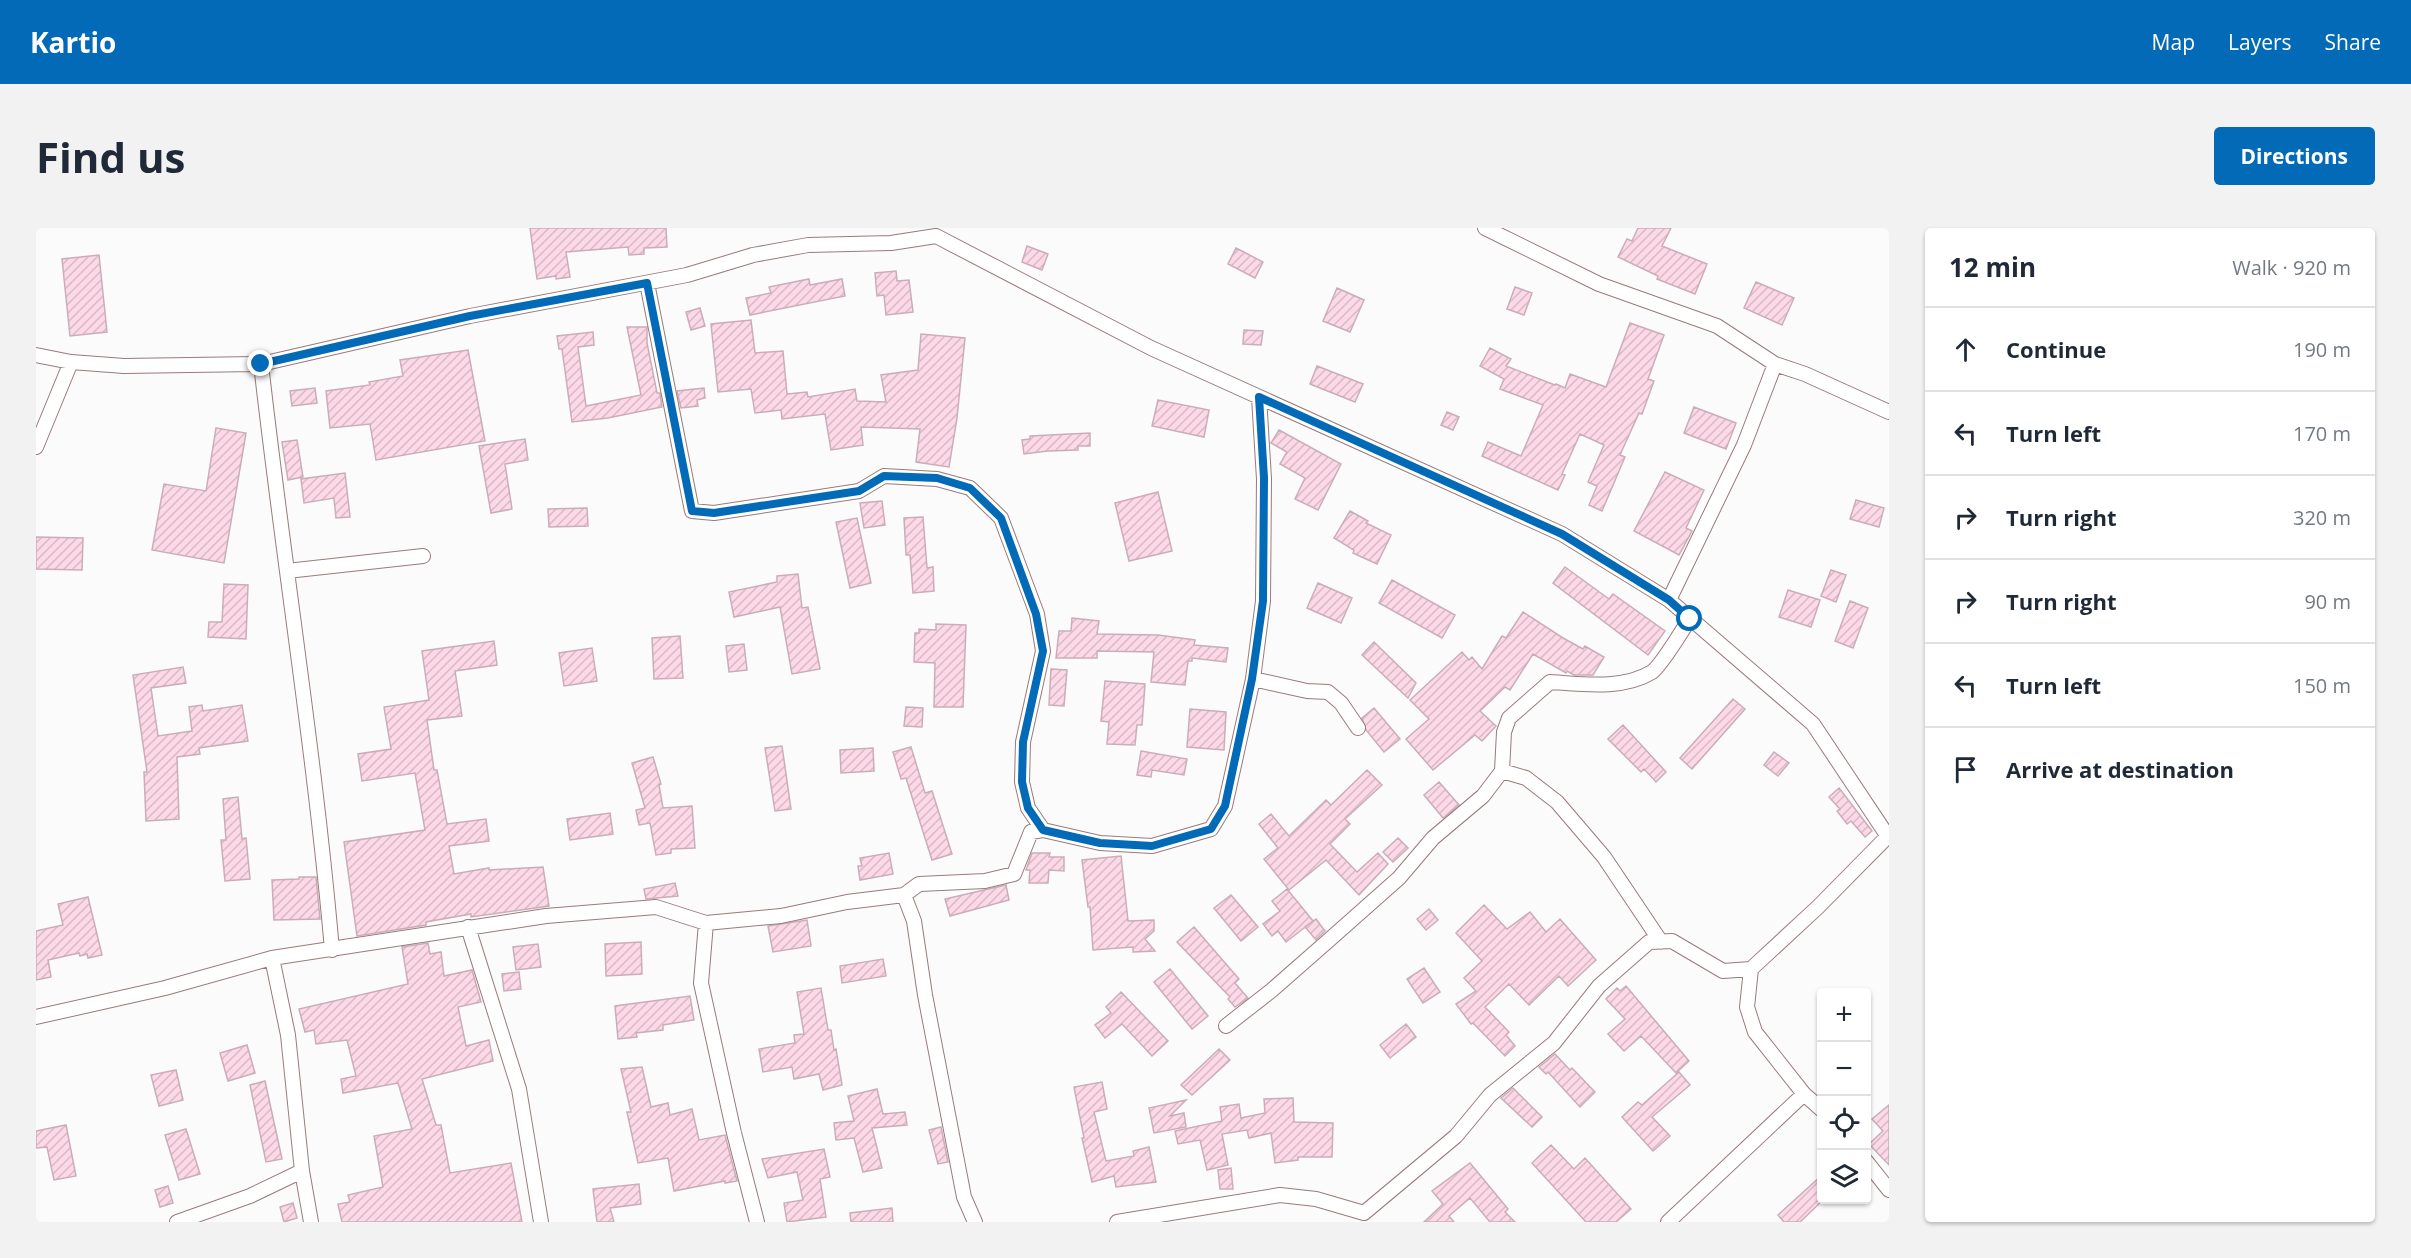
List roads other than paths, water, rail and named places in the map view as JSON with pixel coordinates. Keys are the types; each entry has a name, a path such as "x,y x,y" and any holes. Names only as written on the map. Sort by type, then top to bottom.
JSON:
{"street":[{"path":"1485,228 1599,284 1717,326 1775,364 1804,374 1889,412"},
{"path":"36,355 71,362 124,366 261,364 470,316 687,275 753,255 808,245 891,243 935,232 1151,348 1562,534 1669,600 1813,724 1888,837 1818,907 1751,969 1723,970 1672,941 1649,942 1599,986 1554,1043 1490,1095 1456,1136 1364,1213 1316,1199 1280,1195 1117,1222"},
{"path":"647,283 692,511 714,513 859,491 884,476 937,478 970,488 1001,518 1036,614 1043,651 1023,742 1022,782 1028,808 1043,830"},
{"path":"36,447 71,362"},
{"path":"261,364 297,640 332,950"},
{"path":"1669,600 1744,445 1775,364"},
{"path":"36,1017 165,988 272,958 468,927 546,916 656,907 706,923 781,916 847,902 904,895 920,884 985,881 1014,874 1031,832 1043,830 1100,843 1152,846 1211,829 1225,806 1252,679 1263,601 1264,478 1259,397"},
{"path":"287,571 423,556"},
{"path":"1226,1026 1272,990 1399,878 1433,838 1483,796 1502,771 1504,732 1509,718 1550,682 1593,685 1633,680 1653,671 1690,619"},
{"path":"1252,679 1307,691 1328,692 1341,703 1358,728"},
{"path":"1502,771 1526,778 1557,802 1604,857 1661,942"},
{"path":"904,895 914,921 927,1007 964,1197 975,1222"},
{"path":"706,923 701,983 734,1133 757,1222"},
{"path":"468,927 519,1089 541,1222"},
{"path":"272,958 288,1035 302,1171 311,1222"},
{"path":"1751,969 1747,1006 1755,1032 1804,1094 1817,1106"},
{"path":"1668,1222 1804,1094"},
{"path":"1871,1167 1889,1190"},
{"path":"177,1222 250,1196 302,1171"}]}
